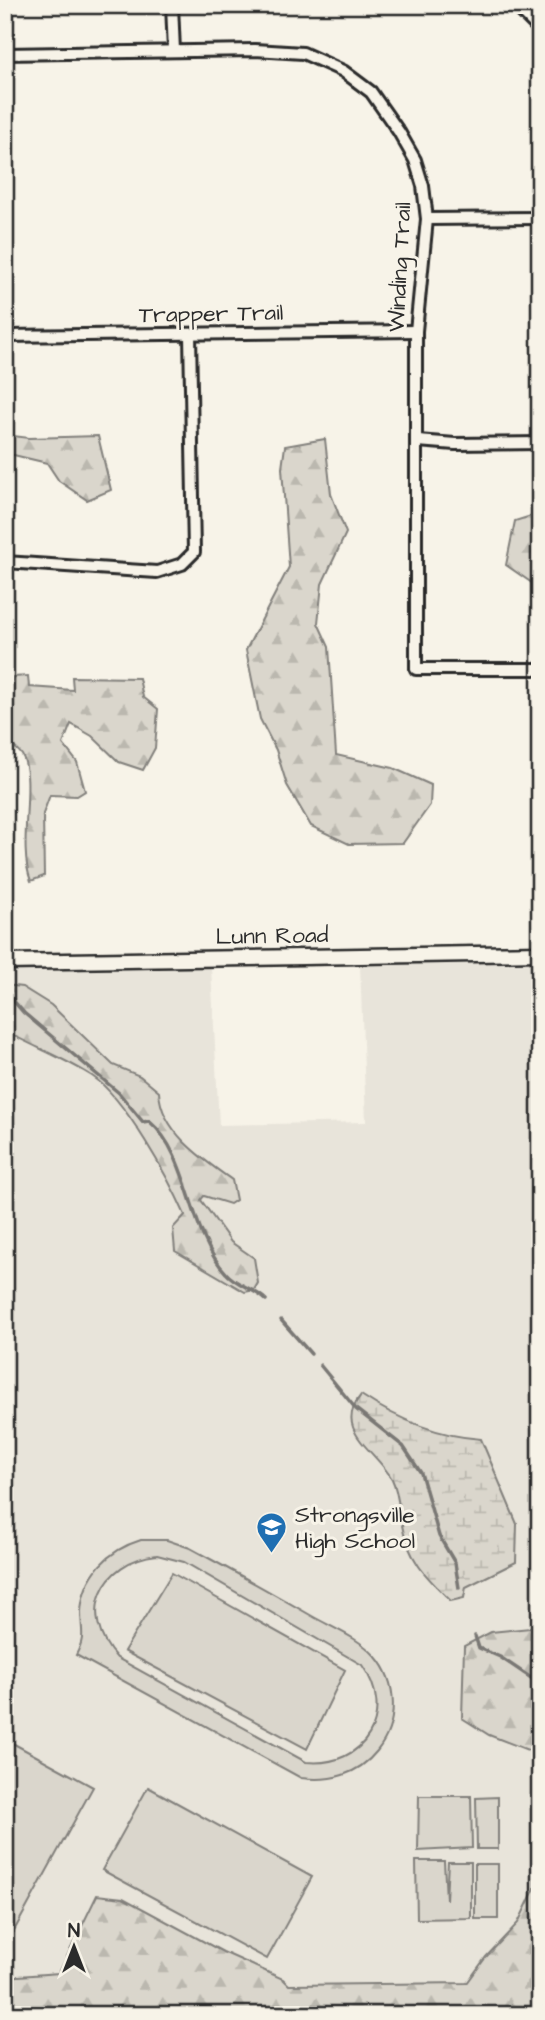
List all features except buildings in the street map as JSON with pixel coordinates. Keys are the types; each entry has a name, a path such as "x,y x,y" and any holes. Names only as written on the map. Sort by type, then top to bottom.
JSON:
{"street":[{"path":"172,5 174,51"},
{"path":"515,5 540,30"},
{"name":"Winding Trail","path":"5,54 255,50 303,53 343,71 371,92 415,160 423,186 427,219 416,331 416,669 540,669"},
{"path":"427,219 540,218"},
{"name":"Trapper Trail","path":"5,335 416,331"},
{"path":"5,562 157,572 181,564 194,552 190,334"},
{"path":"418,441 455,444 540,443"},
{"name":"Lunn Road","path":"5,962 540,953"}],"shaded area":[{"name":"Strongsville High School","path":"540,963 540,1982 5,1989 5,971 211,967 219,1125 366,1122 360,964"}],"green space":[{"path":"5,435 29,438 98,436 111,490 87,500 59,481 47,463 5,453"},
{"path":"325,439 331,494 346,533 322,584 318,623 329,647 336,755 393,768 431,785 430,805 403,843 349,844 311,826 287,785 276,750 260,719 246,650 289,567 282,468 285,446"},
{"path":"540,513 540,583 532,583 506,565 515,521"},
{"path":"28,676 29,687 73,690 72,677 139,678 143,697 158,709 155,748 143,770 119,762 92,736 71,724 63,744 77,762 85,791 77,796 50,795 43,814 44,876 31,881 26,850 26,766 22,755 5,740 5,705 13,677"},
{"path":"5,985 22,987 51,1005 113,1065 140,1076 159,1092 161,1106 175,1131 196,1153 232,1180 236,1200 230,1204 204,1196 201,1200 231,1242 254,1258 258,1283 254,1290 245,1292 175,1251 173,1228 185,1215 145,1140 118,1102 92,1076 5,1031"},
{"path":"361,1395 418,1425 481,1439 517,1524 516,1562 466,1587 464,1598 451,1601 433,1583 418,1566 408,1546 392,1479 354,1429 351,1419 353,1407"},
{"path":"141,1540 167,1540 190,1548 369,1650 383,1666 392,1690 392,1716 384,1740 377,1751 361,1766 343,1775 322,1779 301,1778 76,1655 82,1638 83,1599 92,1576 108,1557","holes":["157,1555 184,1562 362,1665 372,1683 376,1702 375,1719 369,1734 359,1747 345,1756 327,1762 306,1762 117,1658 105,1641 97,1608 109,1579 138,1559"]},
{"path":"172,1573 345,1670 307,1749 124,1651"},
{"path":"540,1627 540,2015 5,2015 5,1977 59,1973 97,1895 123,1898 223,1952 283,1979 289,1985 467,1983 486,1957 518,1923 535,1888 533,1752 489,1735 462,1718 464,1646 491,1632"},
{"path":"5,1739 93,1787 5,1947"},
{"path":"148,1787 312,1877 267,1959 102,1870"},
{"path":"419,1796 471,1796 472,1848 418,1851"},
{"path":"498,1797 498,1849 477,1849 476,1798"},
{"path":"416,1861 444,1861 446,1900 448,1862 471,1862 471,1918 417,1919"},
{"path":"475,1864 498,1864 498,1919 475,1919"}],"waterway":[{"path":"5,991 24,1013 119,1093 143,1122 149,1121 163,1136 182,1173 203,1236 213,1256 230,1277 266,1300"},
{"path":"281,1320 311,1354"},
{"path":"320,1365 356,1409 403,1446 421,1473 439,1536 455,1563 459,1588"},
{"path":"475,1636 479,1648 500,1657 540,1684"}],"place":[{"name":"Strongsville High School","path":"272,1554"}]}
